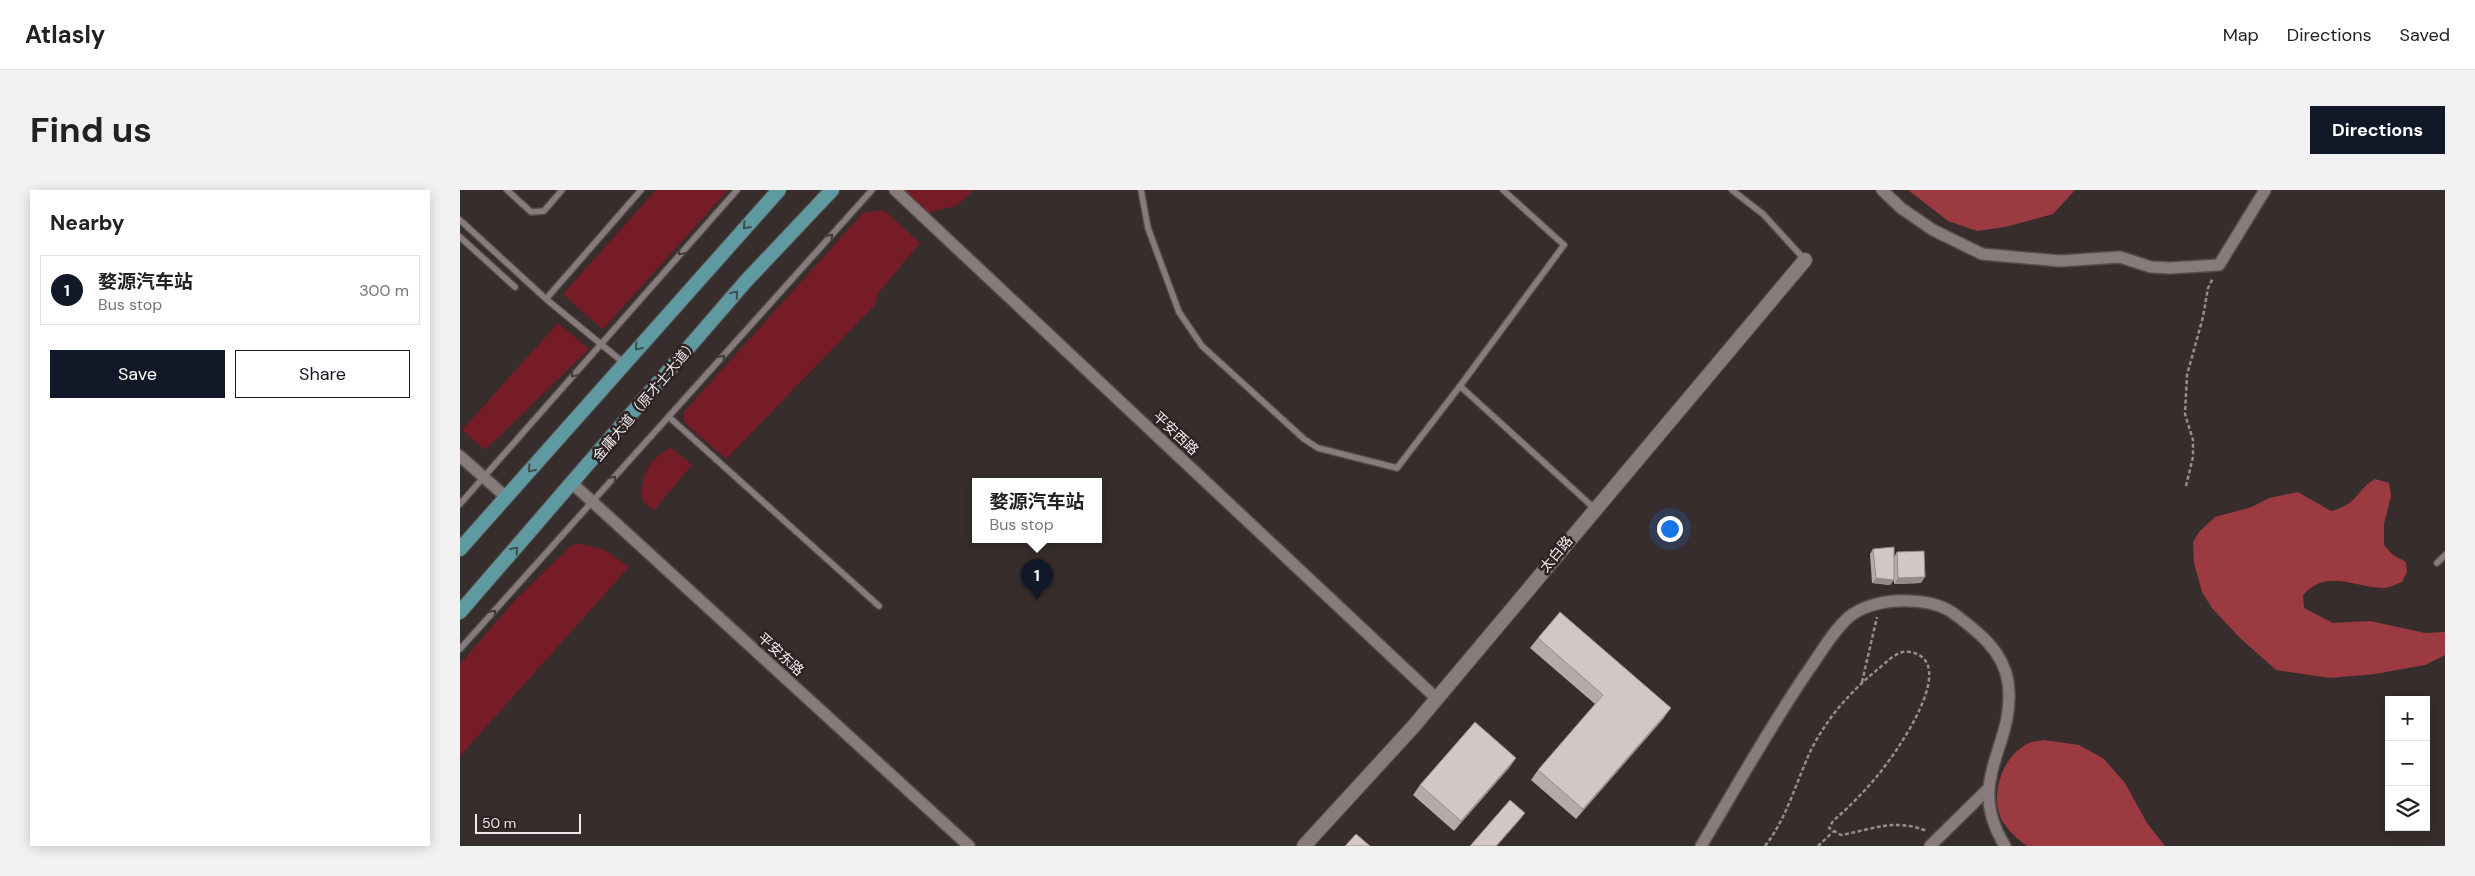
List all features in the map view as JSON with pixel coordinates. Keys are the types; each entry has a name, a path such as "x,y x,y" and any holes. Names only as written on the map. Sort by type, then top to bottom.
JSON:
{"main road":[{"path":"460,549 779,190"},
{"name":"金庸大道（原才士大道）","path":"460,612 573,484 746,282 832,190"}],"street":[{"name":"平安西路","path":"895,190 1436,698"},
{"path":"1882,190 1901,208 1933,230 1982,254 2060,261 2120,257 2151,267 2170,268 2219,265 2265,190"},
{"name":"太白路","path":"1304,846 1436,698 1594,508 1805,260"},
{"path":"460,456 506,497"},
{"name":"平安东路","path":"573,484 969,846"},
{"path":"1701,846 1777,716 1837,630 1850,616 1864,608 1910,600 1930,602 1947,609 1980,634 1996,652 2007,679 2010,700 1988,789 1990,816 1995,831 2004,846"},
{"path":"1934,842 1988,789"}],"lane":[{"path":"507,190 531,212 544,211 562,190"},
{"path":"546,299 641,190"},
{"path":"460,504 738,190"},
{"path":"460,649 872,190"},
{"path":"1140,190 1148,228 1184,319 1202,346 1304,439 1318,448 1397,468 1564,245 1503,190"},
{"path":"1732,190 1763,214 1805,260"},
{"path":"460,220 546,299 624,363"},
{"path":"460,237 516,287"},
{"path":"1460,386 1594,508"},
{"path":"668,417 879,606"},
{"path":"2437,563 2445,555"}],"path":[{"path":"2186,486 2193,457 2193,440 2185,414 2187,375 2203,317 2208,288 2219,265"},
{"path":"1861,683 1876,626 1877,605"},
{"path":"1765,846 1785,811 1820,734 1839,706 1861,683 1894,656 1905,651 1914,652 1924,658 1930,674 1928,689 1899,748 1878,775 1832,821 1830,828 1833,832 1841,835 1897,824 1910,824 1927,830 1934,842"},
{"path":"1818,846 1833,832"}],"shaded area":[{"path":"656,190 728,190 604,328 601,328 563,294"},
{"path":"901,190 974,190 956,206 927,213"},
{"path":"1908,190 2075,190 2053,214 2005,227 1977,231 1948,221"},
{"path":"884,210 920,243 879,292 875,305 726,459 685,423 683,413 863,213"},
{"path":"558,323 589,349 485,450 462,430"},
{"path":"671,448 692,465 654,510 643,502 642,485 644,477 657,457"},
{"path":"2375,479 2389,483 2391,496 2384,524 2384,545 2393,555 2406,562 2407,572 2402,582 2384,588 2341,581 2322,583 2312,587 2303,595 2304,608 2333,623 2370,621 2425,633 2445,632 2445,655 2425,665 2375,674 2330,678 2276,670 2239,637 2212,608 2202,592 2194,563 2193,542 2199,532 2215,517 2252,507 2269,498 2298,492 2331,511 2347,505 2363,488"},
{"path":"578,543 605,550 629,567 460,756 460,664 514,601 570,547"},
{"path":"2044,740 2079,745 2104,759 2125,783 2147,823 2165,846 2027,846 2019,840 2007,827 1999,813 1997,793 1999,783 2007,764 2020,748 2032,742"}],"building":[{"path":"1894,547 1894,580 1876,578 1873,549"},
{"path":"1924,551 1925,577 1898,578 1897,552"},
{"path":"1560,612 1671,708 1583,809 1538,770 1603,695 1538,638"},
{"path":"1475,722 1516,758 1461,821 1420,785"},
{"path":"1510,800 1525,813 1496,846 1470,846"},
{"path":"1356,834 1370,846 1345,846"}],"place":[{"name":"婺源汽车站","path":"1037,600"}]}
